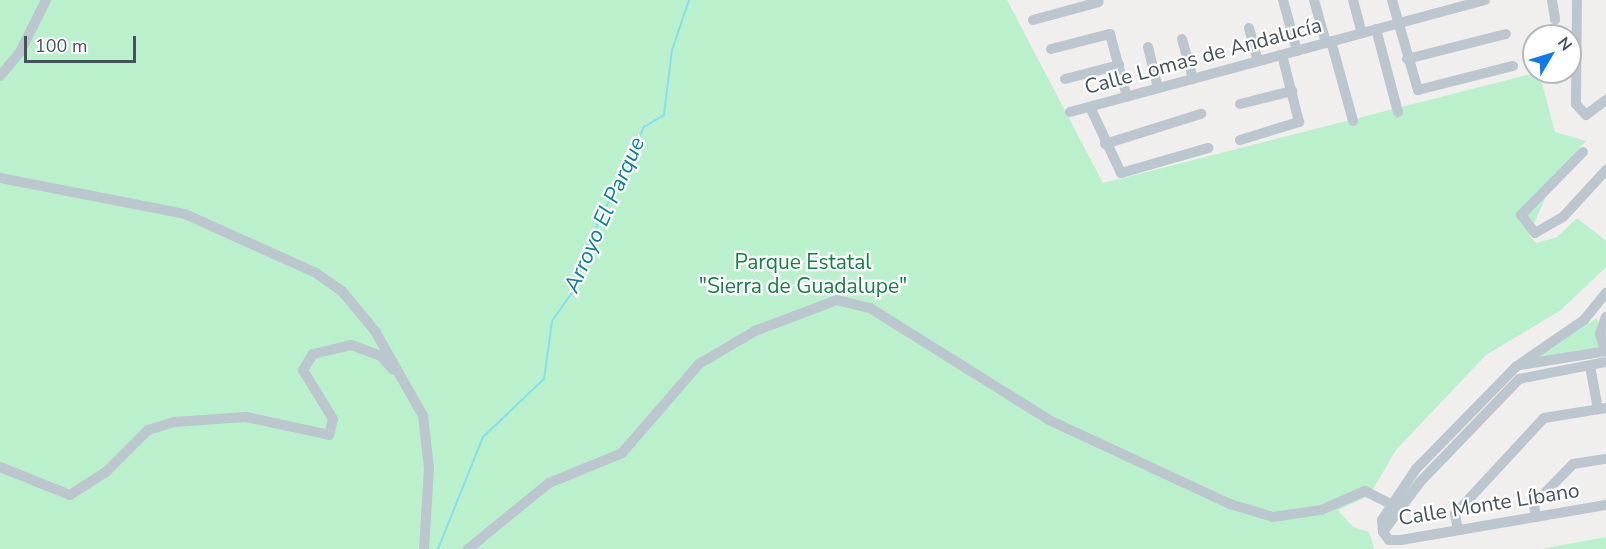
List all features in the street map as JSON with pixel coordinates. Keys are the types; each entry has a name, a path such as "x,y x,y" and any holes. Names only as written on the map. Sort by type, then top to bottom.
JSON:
{"street":[{"path":"0,76 20,52 46,0"},
{"path":"1283,0 1297,51"},
{"path":"1314,0 1353,121"},
{"path":"1353,0 1362,33"},
{"path":"1392,0 1413,84 1425,91 1513,66"},
{"name":"Calle Lomas de Andalucía","path":"1070,112 1485,0"},
{"path":"1552,0 1555,20"},
{"path":"1577,0 1579,112 1586,115 1606,100"},
{"path":"1033,20 1081,3 1099,2"},
{"path":"1249,28 1258,61"},
{"path":"1376,29 1398,112"},
{"path":"1051,49 1108,33 1127,97"},
{"path":"1407,59 1506,34"},
{"path":"1182,39 1193,79"},
{"path":"1148,47 1158,88"},
{"path":"1240,140 1297,124 1292,91 1282,55"},
{"path":"1065,79 1119,65"},
{"path":"1240,104 1292,91"},
{"path":"1090,107 1120,173 1208,148"},
{"path":"1105,144 1201,114"},
{"path":"1583,152 1521,215 1539,235 1606,170"},
{"path":"0,178 170,209 316,273 354,304 423,416 429,468 424,549"},
{"path":"1383,532 1420,482 1492,399 1517,366 1584,320 1606,293"},
{"path":"468,549 549,483 622,453 699,364 754,331 837,300 870,308 1049,420 1166,477 1272,517 1321,510 1365,491 1392,505"},
{"path":"1517,366 1606,351 1600,334 1606,317"},
{"path":"0,467 70,495 106,472 148,430 175,422 246,417 329,435 333,419 303,369 313,354 330,346 367,348 401,380"},
{"path":"1383,532 1382,520 1416,469 1492,399 1523,377 1606,362"},
{"path":"1458,530 1455,514 1544,418 1602,409 1590,366"},
{"path":"1536,517 1533,504 1573,464 1606,459"},
{"name":"Calle Monte Líbano","path":"1383,532 1395,541 1606,505"}],"green space":[{"name":"Parque Estatal \"Sierra de Guadalupe\"","path":"0,0 1007,0 1103,183 1522,76 1522,84 1542,84 1555,132 1586,141 1556,174 1529,235 1536,243 1557,237 1577,218 1606,241 1606,267 1561,310 1486,355 1396,450 1369,496 1338,510 1353,527 1369,532 1374,549 0,549"},
{"path":"1597,318 1603,351 1528,361"},
{"path":"1606,537 1606,549 1541,549"}],"waterway":[{"name":"Arroyo El Parque","path":"438,549 483,437 544,379 552,321 576,287 586,249 644,127 664,115 672,50 689,0"}]}
